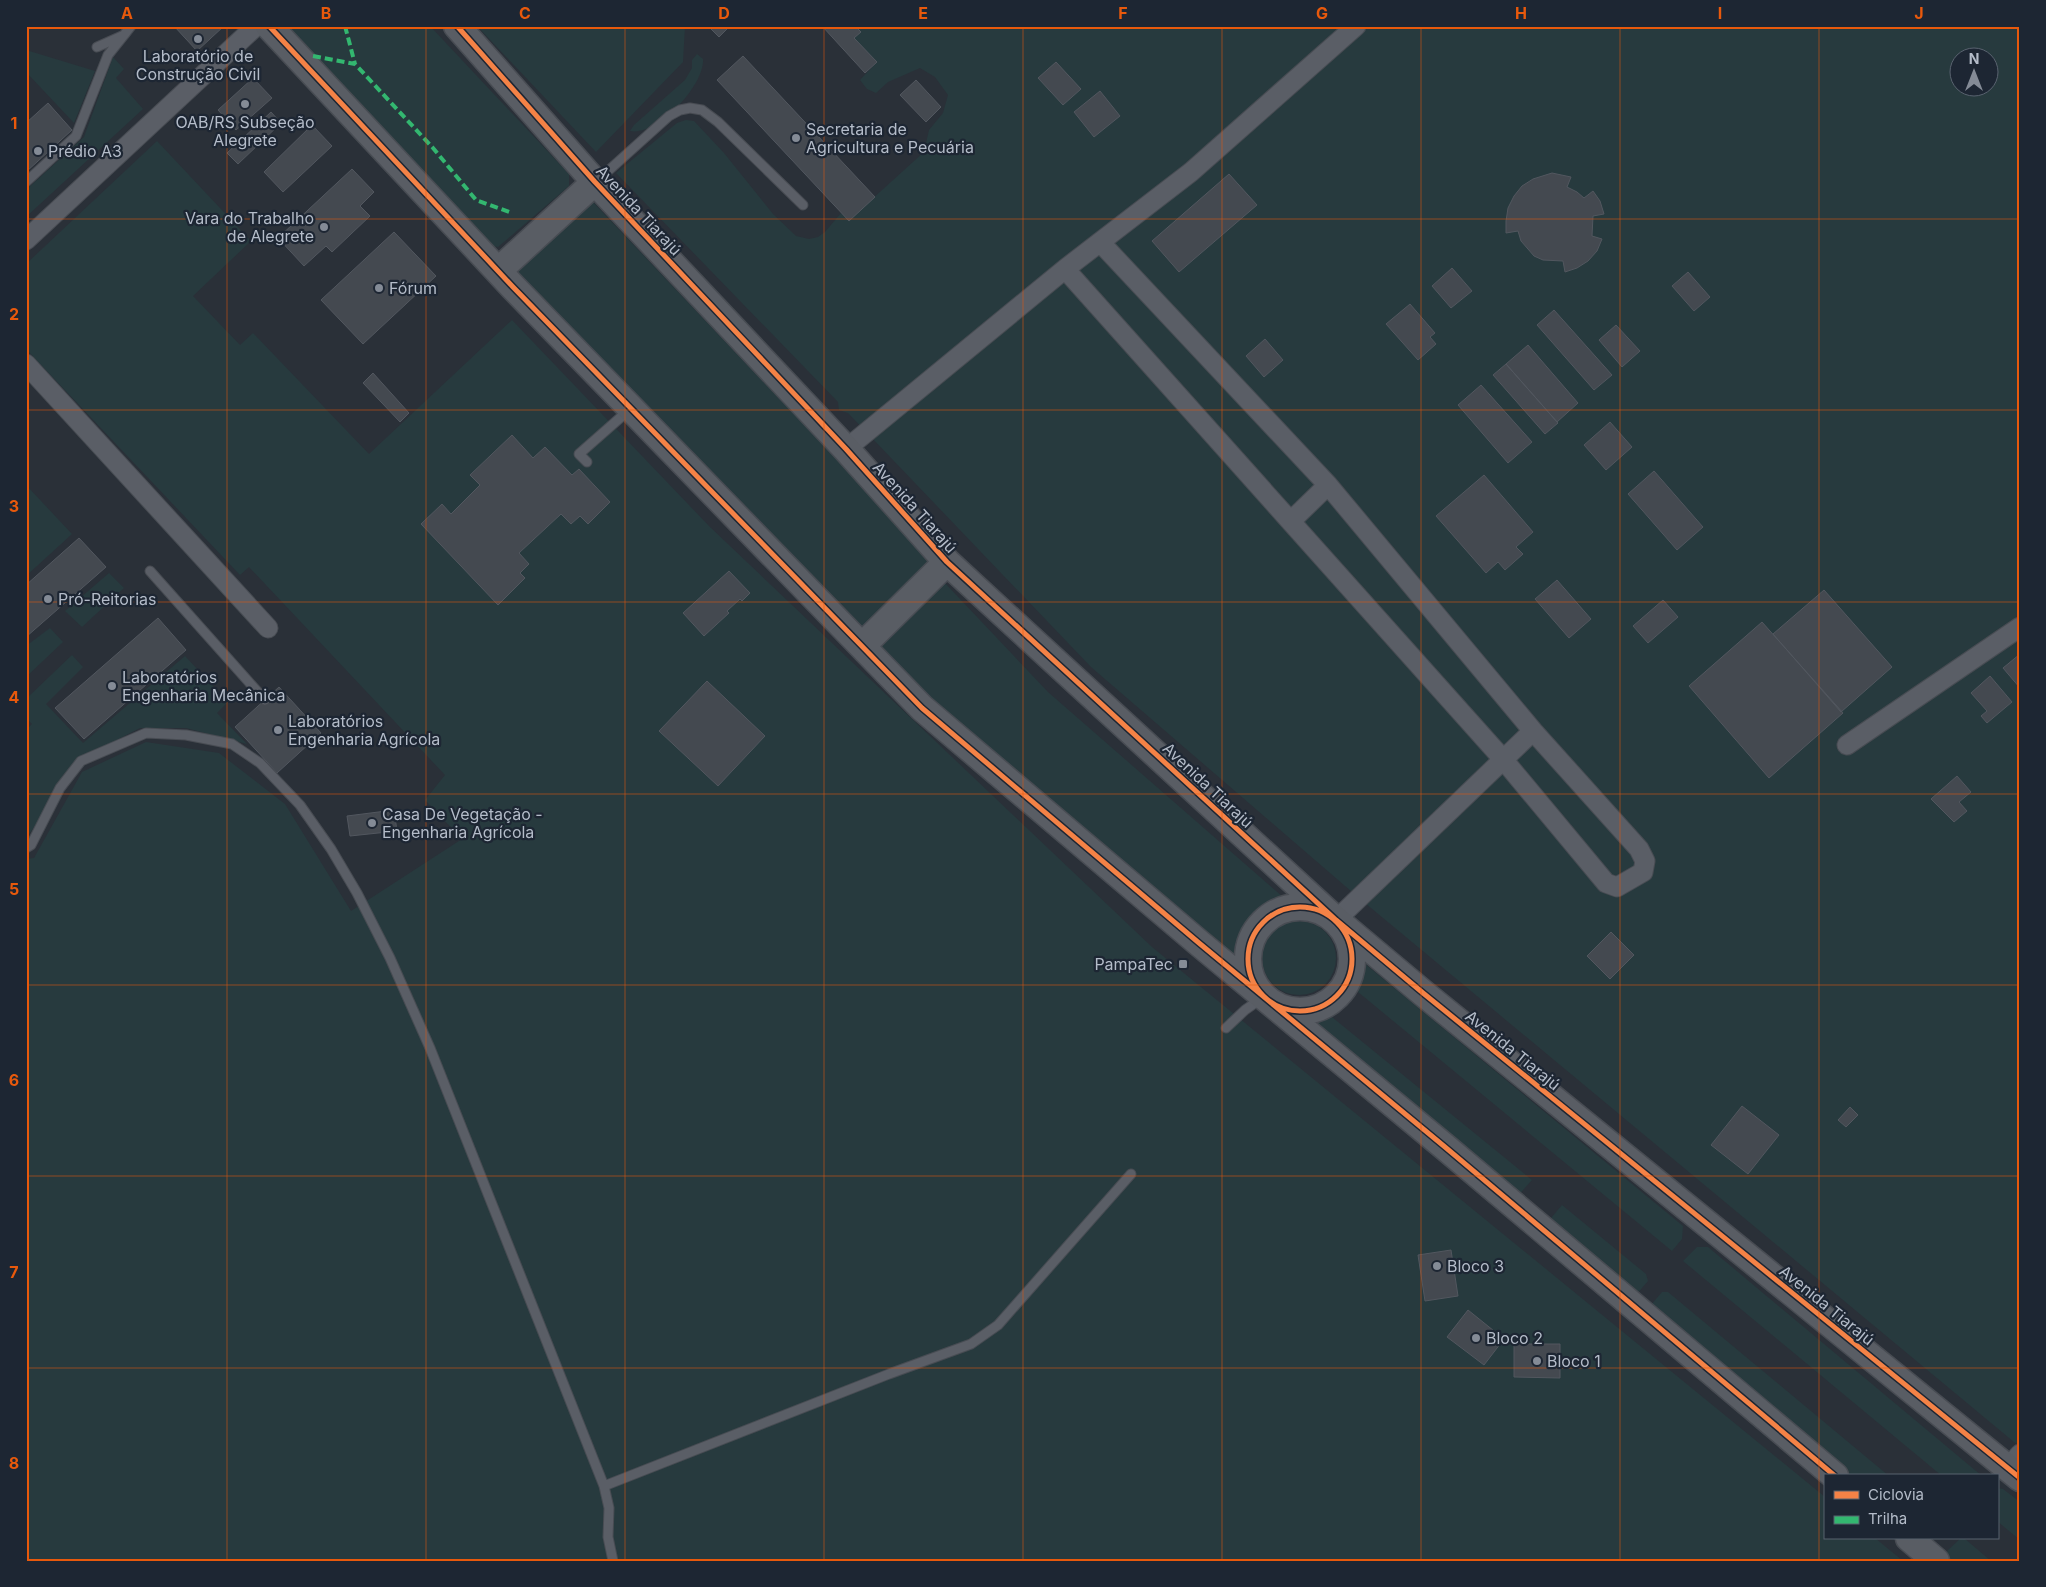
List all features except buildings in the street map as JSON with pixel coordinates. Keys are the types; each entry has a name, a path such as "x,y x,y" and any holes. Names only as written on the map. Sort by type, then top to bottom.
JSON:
{"main road":[{"path":"269,26 498,271 922,708 1833,1474"},
{"name":"Avenida Tiarajú","path":"457,26 595,182 846,449 947,562 1336,920 1430,1000 2016,1467"},
{"path":"498,271 595,182"},
{"path":"862,646 947,562"},
{"path":"1306,906 1322,911 1336,920 1346,934 1352,950 1352,967 1347,983 1337,997 1320,1007 1300,1011 1281,1008 1264,997 1254,984 1248,969 1248,952 1252,937 1262,923 1274,913 1306,906"},
{"path":"1911,1540 1935,1560"}],"street":[{"path":"26,240 256,26"},
{"path":"846,449 1065,269 1191,172 1356,26"},
{"path":"1065,269 1502,758 1606,882 1617,888 1644,872 1645,861 1639,849 1533,731 1328,486 1100,242"},
{"path":"26,364 268,628"},
{"path":"1292,521 1328,486"},
{"path":"1847,745 2020,627"},
{"path":"1336,920 1502,758 1533,731"}],"lane":[{"path":"26,182 76,136 108,55 130,26"},
{"path":"97,47 124,35"},
{"path":"595,182 669,116 680,110 690,108 702,110 718,122 803,205"},
{"path":"587,462 580,454 631,409"},
{"path":"150,571 265,700"},
{"path":"26,848 31,845 60,788 81,761 146,733 186,735 232,744 260,763 300,805 331,850 357,893 390,958 430,1048 604,1486 609,1508 608,1537 613,1561"},
{"path":"1226,1028 1245,1010 1264,997"},
{"path":"604,1486 888,1374 971,1344 998,1325 1131,1174"}],"green space":[{"path":"286,26 430,26 569,174 569,186 498,247 488,245"},
{"path":"477,26 685,26 683,62 596,152"},
{"path":"855,26 2020,26 2020,1447 1359,898 1091,667 848,413 839,410 838,402 616,173 677,123 686,120 694,121 724,153 773,214 796,236 809,239 818,237 825,232 841,213 849,220 924,152 929,130 943,113 948,95 935,77 920,68 888,82 876,93 867,89 860,80 877,62 854,38 860,32"},
{"path":"26,50 95,71 74,123 26,72"},
{"path":"697,54 703,59 702,70 688,95 665,118 653,126 641,131 630,131 634,125 685,80 692,68 692,60"},
{"path":"113,57 124,69 116,78 143,109 26,217 26,190 84,137"},
{"path":"157,141 251,241 193,296 240,345 253,333 369,454 512,320 710,527 1152,947 1824,1496 1824,1540 1877,1540 1903,1561 26,1561 26,859 34,858 82,772 146,742 219,753 285,804 351,911 462,839 425,800 445,775 249,567 240,575 26,349 26,264"},
{"path":"592,201 929,557 929,569 862,627 515,271"},
{"path":"26,485 72,534 26,576"},
{"path":"109,573 124,588 82,627 65,611"},
{"path":"943,581 1048,692 1291,904 1266,913 1251,925 1242,942 1238,967 945,716 877,649"},
{"path":"50,628 63,642 26,677 26,646"},
{"path":"72,655 83,667 46,704 83,743 185,656 228,702 217,713 247,744 186,728 140,728 80,759 63,775 45,813 26,838 26,730 32,724 26,718 26,699"},
{"path":"1299,921 1313,924 1325,932 1333,944 1336,958 1333,972 1325,984 1313,992 1299,995 1285,992 1273,984 1265,972 1262,958 1265,944 1273,932 1285,924"},
{"path":"1358,958 1683,1226 1682,1239 1672,1251 1352,987"},
{"path":"1327,1013 1532,1180 1515,1199 1299,1017"},
{"path":"1562,1205 1646,1274 1648,1281 1636,1295 1546,1224"},
{"path":"1697,1247 1708,1247 1980,1474 1940,1474 1683,1261"},
{"path":"1662,1292 1668,1292 1887,1474 1844,1474 1651,1305"},
{"path":"1998,1488 2003,1489 2020,1502 2020,1540 1998,1522"},
{"path":"1959,1540 1966,1540 1991,1561 1949,1561 1947,1551"}],"marked path":[{"path":"345,26 355,64"},
{"path":"313,56 355,64 433,148 476,200 512,213"}],"cycle path":[{"path":"269,26 513,287 922,708 1199,943 1445,1147 1833,1474"},
{"path":"457,26 595,182 846,449 947,562 1336,920 1423,993 2020,1478"},
{"path":"1300,907 1320,911 1337,922 1348,939 1352,959 1348,979 1337,996 1320,1007 1300,1011 1280,1007 1263,996 1252,979 1248,959 1252,939 1263,922 1280,911 1300,907"}],"place":[{"name":"Laboratório de Construção Civil","path":"198,39"},
{"name":"OAB/RS Subseção Alegrete","path":"245,104"},
{"name":"Secretaria de Agricultura e Pecuária","path":"796,138"},
{"name":"Prédio A3","path":"38,151"},
{"name":"Vara do Trabalho de Alegrete","path":"324,227"},
{"name":"Fórum","path":"379,288"},
{"name":"Pró-Reitorias","path":"48,599"},
{"name":"Laboratórios Engenharia Mecânica","path":"112,686"},
{"name":"Laboratórios Engenharia Agrícola","path":"278,730"},
{"name":"Casa De Vegetação - Engenharia Agrícola","path":"372,823"},
{"name":"PampaTec","path":"1183,964"},
{"name":"Bloco 3","path":"1437,1266"},
{"name":"Bloco 2","path":"1476,1338"},
{"name":"Bloco 1","path":"1537,1361"}]}
